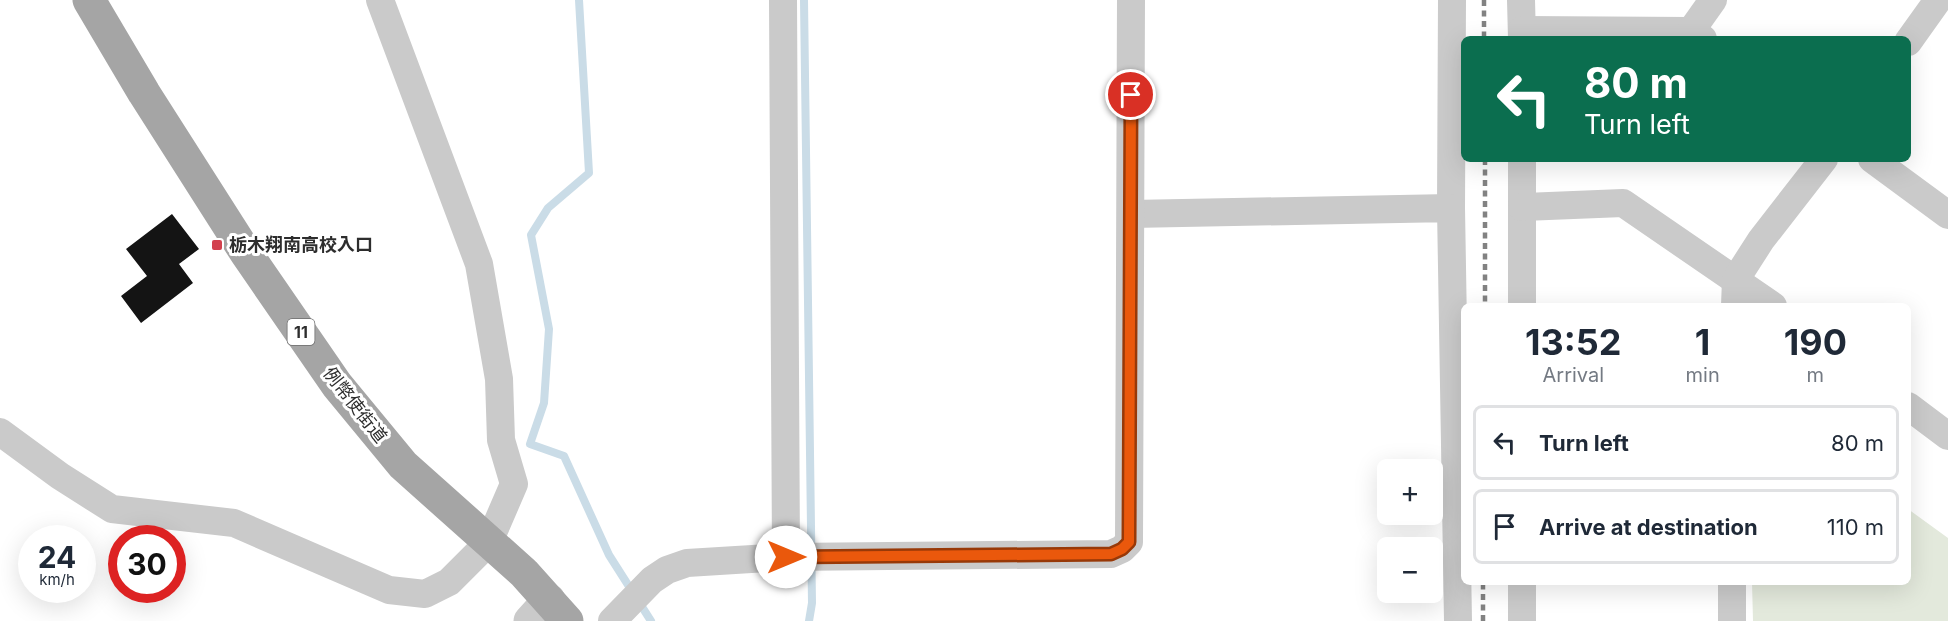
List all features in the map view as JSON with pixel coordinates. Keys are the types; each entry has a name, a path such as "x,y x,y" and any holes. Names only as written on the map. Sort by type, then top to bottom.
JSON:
{"main road":[{"name":"例幣使街道","path":"89,0 144,93 246,254 338,385 403,465 489,542 549,614"}],"street":[{"path":"0,432 60,476 112,509 234,522 389,590 425,594 448,582 489,542 514,484 501,440 500,379 479,264 380,0"},
{"path":"783,0 786,557"},
{"path":"612,621 652,580 667,570 687,563 786,557 1111,554 1122,549 1129,542 1131,0"},
{"path":"1452,0 1450,208 1458,621"},
{"path":"1521,0 1522,35 1697,35 1713,0"},
{"path":"1911,38 1938,0"},
{"path":"1522,162 1522,303"},
{"path":"1736,293 1761,240 1822,162"},
{"path":"1876,162 1948,214"},
{"path":"1522,207 1623,203 1736,293 1764,303"},
{"path":"1131,214 1450,208"},
{"path":"1911,408 1948,436"},
{"path":"1522,585 1522,621"},
{"path":"1732,585 1732,621"}],"shaded area":[{"path":"1911,511 1948,538 1948,621 1753,621 1752,585 1911,585"}],"building":[{"path":"172,214 199,249 179,264 193,283 141,323 121,296 147,276 126,249"}],"waterway":[{"path":"579,0 589,173 548,208 531,235 549,329 544,403 530,444 564,456 609,555 651,621"},
{"path":"804,0 812,603 809,621"}],"railway":[{"path":"1484,0 1484,36"},
{"path":"1485,162 1485,303"},
{"path":"1483,585 1483,621"}],"place":[{"name":"栃木翔南高校入口","path":"217,245"}],"route":[{"path":"786,557 1111,554 1122,549 1129,542 1131,95"}]}
